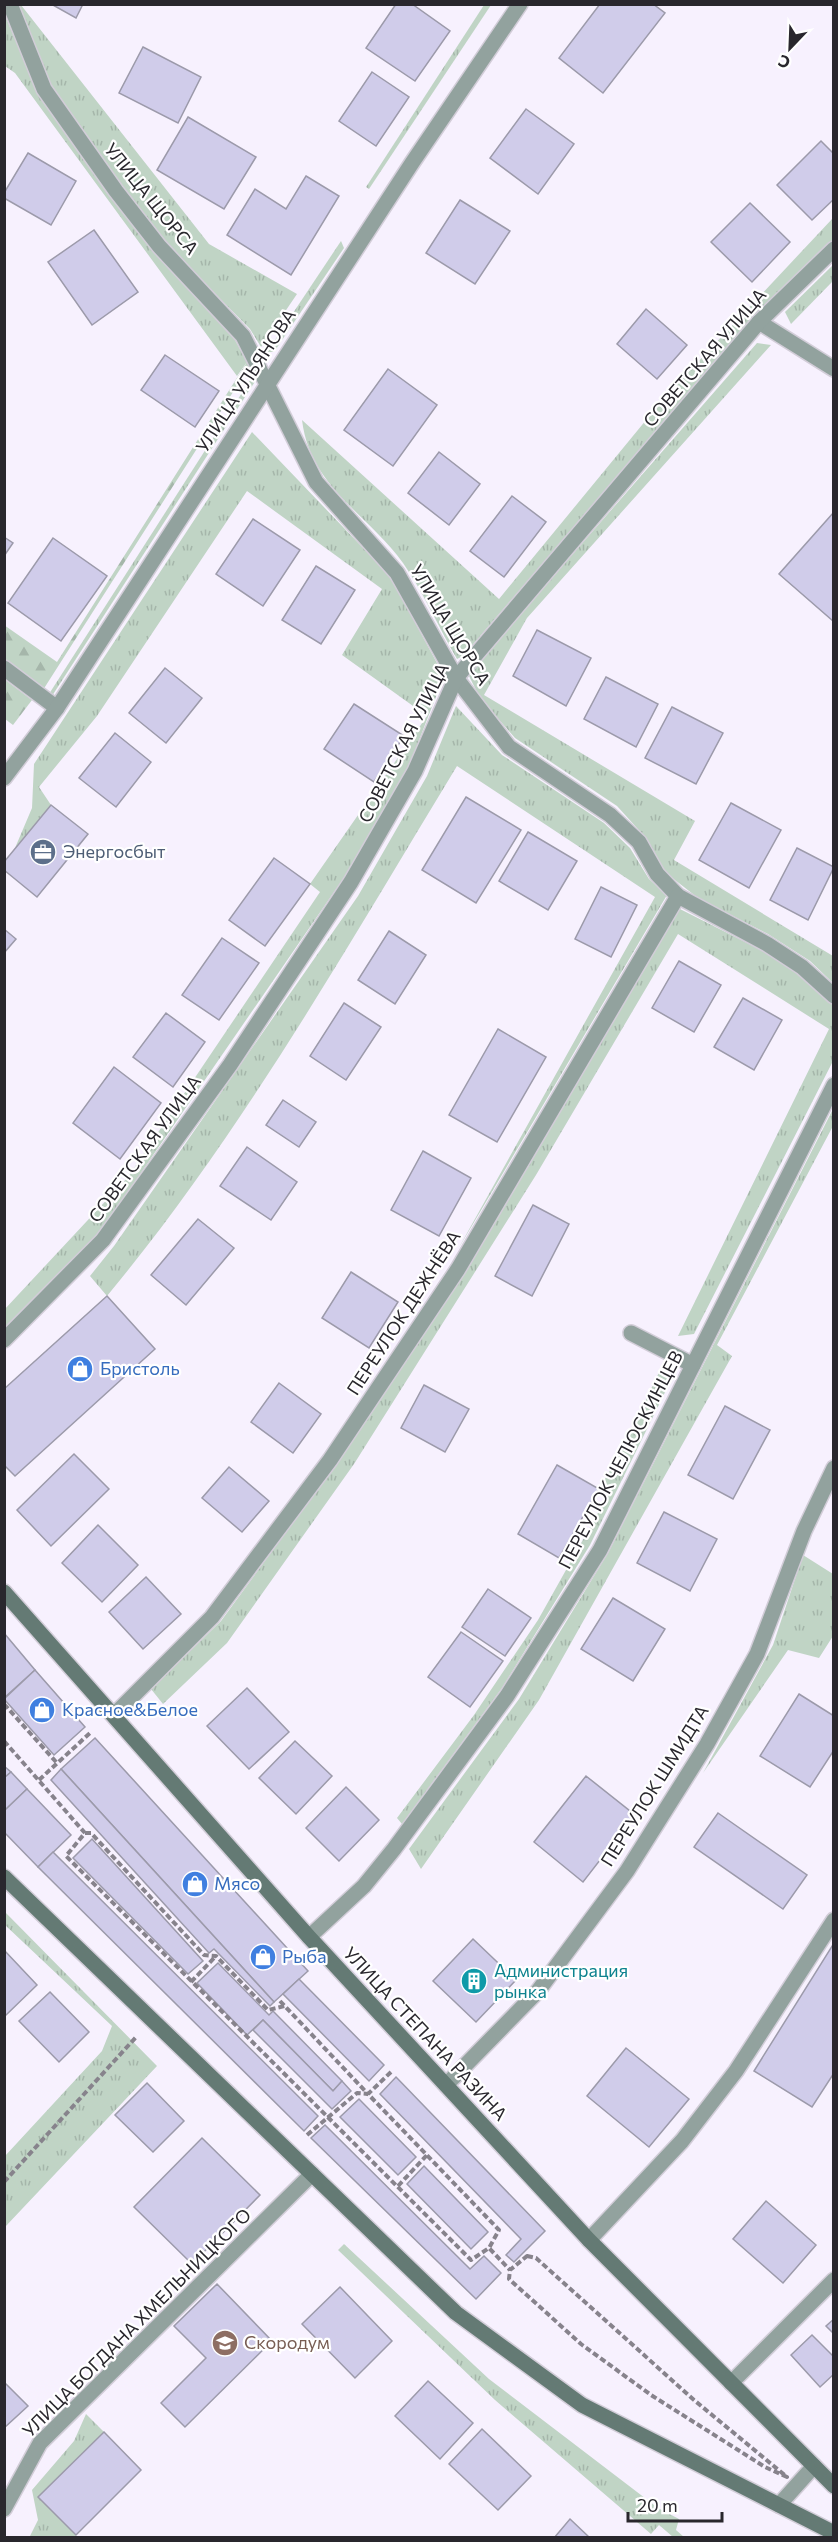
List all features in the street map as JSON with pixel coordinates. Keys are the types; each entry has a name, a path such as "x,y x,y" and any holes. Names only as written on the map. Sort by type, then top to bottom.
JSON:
{"main road":[{"name":"УЛИЦА СТЕПАНА РАЗИНА","path":"4,1592 309,1937 589,2240 834,2486"},
{"path":"4,1877 456,2313 582,2405 779,2505 833,2536"}],"street":[{"name":"УЛИЦА ЩОРСА","path":"10,4 44,89 116,191 159,246 243,336 316,482 397,573 456,678 509,747 610,815 639,842 657,873 678,896 767,944 802,967 834,996"},
{"name":"УЛИЦА УЛЬЯНОВА","path":"4,778 57,708 266,385 520,4"},
{"name":"СОВЕТСКАЯ УЛИЦА","path":"4,1340 103,1240 230,1065 351,882 415,771 456,678 759,322 834,249"},
{"path":"759,322 834,369"},
{"path":"4,668 57,708"},
{"name":"ПЕРЕУЛОК ДЕЖНЁВА","path":"114,1715 212,1617 330,1460 458,1269 678,896"},
{"name":"ПЕРЕУЛОК ЧЕЛЮСКИНЦЕВ","path":"309,1937 364,1886 379,1868 507,1696 600,1550 834,1085"},
{"path":"632,1333 693,1365"},
{"name":"ПЕРЕУЛОК ШМИДТА","path":"446,2085 538,1991 627,1871 707,1744 757,1654 804,1532 834,1468"},
{"path":"589,2240 682,2141 736,2071 834,1920"},
{"name":"УЛИЦА БОГДАНА ХМЕЛЬНИЦКОГО","path":"4,2509 40,2443 312,2174"},
{"path":"731,2383 834,2280"},
{"path":"779,2505 814,2466"}],"path":[{"path":"4,1704 57,1763"},
{"path":"39,1780 90,1733"},
{"path":"4,1741 85,1833 91,1833 204,1955 216,1956 268,2010 285,2006"},
{"path":"85,1833 66,1856 471,2260 489,2248 499,2230 280,2001"},
{"path":"191,1983 216,1956"},
{"path":"4,2182 138,2035"},
{"path":"307,2135 357,2093 368,2094 391,2072"},
{"path":"398,2186 427,2155"},
{"path":"489,2248 510,2270 509,2280 581,2344 660,2401 765,2467 787,2477 694,2400 536,2258 527,2256 510,2270"}],"green space":[{"path":"14,5 21,5 209,244 297,294 261,347 250,329 163,241 119,186 49,86"},
{"path":"484,5 491,5 369,189 366,187"},
{"path":"4,13 37,90 107,193 152,250 197,295 235,340 247,362 237,376 15,73 5,66"},
{"path":"833,218 833,240 757,314 463,656 457,659 411,574 389,545 328,482 316,464 307,443 302,420 499,599 665,397"},
{"path":"341,241 344,248 274,352 267,352"},
{"path":"833,265 833,281 791,324 785,312"},
{"path":"757,343 771,345 527,618 484,695 695,821 674,860 833,956 833,983 810,961 768,934 698,898 666,873 646,838 617,806 515,738 480,698 468,674"},
{"path":"247,362 249,367 43,690 5,660 4,625 57,662"},
{"path":"254,374 256,380 52,696 49,694"},
{"path":"252,432 390,576 444,676 409,766 345,876 101,1231 5,1329 4,1310 128,1177 320,892 310,884 427,716 342,655 382,589 247,491 97,716 39,787 51,805 15,848 32,808 34,764"},
{"path":"4,679 32,700 13,725 5,719"},
{"path":"456,706 502,755 604,823 630,848 649,879 667,895 457,1251 655,897 457,766 334,970 248,1104 156,1234 107,1296 90,1276 114,1246 358,896 427,776"},
{"path":"678,908 765,952 798,973 833,1005 833,1061 694,1334 678,1336 829,1029 678,934 536,1175 354,1464 227,1643 163,1704 151,1689 221,1621 338,1461"},
{"path":"833,1109 833,1126 717,1345 732,1356 539,1700 421,1869 409,1849 519,1699 608,1553"},
{"path":"663,1364 674,1374 590,1545 502,1688 402,1824 397,1818 474,1715 538,1620 608,1495 599,1489 622,1450"},
{"path":"803,1555 833,1574 833,1636 819,1658 788,1650 703,1773 773,1645"},
{"path":"5,1912 157,2066 5,2227 5,2156 102,2051 112,2026 5,1925"},
{"path":"344,2244 489,2379 658,2508 679,2519 676,2530 684,2537 673,2537 659,2525 651,2534 495,2400 338,2250"},
{"path":"86,2414 104,2432 38,2497 76,2535 74,2538 29,2538 38,2520 32,2490 74,2441"}],"building":[{"path":"51,4 83,4 76,18"},
{"path":"396,4 412,4 450,31 415,81 366,48"},
{"path":"600,4 653,4 665,13 603,93 559,58"},
{"path":"143,47 201,77 178,123 119,93"},
{"path":"372,72 409,97 376,146 339,121"},
{"path":"526,109 574,144 538,194 490,158"},
{"path":"188,117 256,157 224,209 157,170"},
{"path":"821,141 834,154 834,199 812,220 777,185"},
{"path":"28,153 76,181 51,225 4,198 4,193"},
{"path":"306,176 339,196 291,275 227,235 255,189 286,209"},
{"path":"460,200 510,231 475,284 426,253"},
{"path":"750,203 790,242 752,282 711,242"},
{"path":"94,230 138,292 92,325 48,262"},
{"path":"646,309 687,345 657,379 617,344"},
{"path":"165,355 219,391 195,427 141,390"},
{"path":"388,369 437,405 393,466 344,430"},
{"path":"439,452 480,484 449,525 408,493"},
{"path":"512,496 546,522 504,577 470,551"},
{"path":"834,512 834,620 833,621 779,574"},
{"path":"253,519 300,550 263,606 216,574"},
{"path":"4,537 13,543 4,556"},
{"path":"53,538 107,576 61,641 8,603"},
{"path":"316,566 355,590 321,644 282,620"},
{"path":"537,630 591,658 566,706 513,676"},
{"path":"165,668 202,698 166,743 129,713"},
{"path":"606,677 658,704 636,747 584,719"},
{"path":"354,704 404,736 374,782 324,749"},
{"path":"672,707 723,733 696,784 645,758"},
{"path":"115,733 151,762 116,807 79,778"},
{"path":"466,797 521,830 476,903 422,870"},
{"path":"731,803 781,830 749,888 699,860"},
{"name":"Энергосбыт","path":"51,805 88,834 37,897 4,870 4,862"},
{"path":"528,832 577,861 548,910 499,881"},
{"path":"797,848 834,867 808,920 770,900"},
{"path":"274,858 310,884 265,946 229,920"},
{"path":"601,887 637,905 611,957 575,939"},
{"path":"4,929 16,939 4,953"},
{"path":"389,931 426,955 395,1004 358,980"},
{"path":"222,938 259,963 219,1020 182,995"},
{"path":"679,961 721,985 694,1032 652,1008"},
{"path":"743,998 782,1020 754,1070 714,1047"},
{"path":"344,1003 381,1027 346,1080 310,1056"},
{"path":"166,1013 205,1042 173,1087 133,1057"},
{"path":"498,1029 546,1057 497,1142 449,1115"},
{"path":"114,1067 161,1103 120,1159 73,1123"},
{"path":"283,1100 316,1122 299,1147 266,1125"},
{"path":"247,1147 297,1182 271,1220 220,1186"},
{"path":"423,1151 471,1178 439,1236 391,1210"},
{"path":"533,1205 569,1224 532,1296 495,1276"},
{"path":"198,1219 234,1248 186,1305 151,1275"},
{"path":"351,1272 398,1302 369,1348 322,1318"},
{"name":"Бристоль","path":"107,1296 155,1349 15,1476 4,1465 4,1389"},
{"path":"279,1383 321,1414 293,1453 251,1422"},
{"path":"424,1385 469,1409 445,1452 401,1428"},
{"path":"725,1406 770,1430 733,1499 688,1475"},
{"path":"74,1454 109,1489 51,1546 17,1510"},
{"path":"557,1465 599,1489 559,1558 518,1534"},
{"path":"229,1467 269,1501 242,1532 202,1498"},
{"path":"664,1512 717,1539 690,1591 637,1563"},
{"path":"98,1525 138,1565 102,1602 62,1563"},
{"path":"146,1577 181,1614 143,1649 109,1612"},
{"path":"488,1589 531,1618 505,1656 462,1627"},
{"path":"613,1598 665,1629 633,1681 581,1649"},
{"path":"461,1632 503,1661 470,1707 428,1677"},
{"path":"4,1633 35,1670 4,1698"},
{"name":"Красное&Белое","path":"35,1670 85,1727 54,1755 4,1699"},
{"path":"247,1688 289,1732 249,1769 207,1726"},
{"path":"799,1694 834,1716 834,1750 810,1787 760,1756"},
{"path":"95,1738 308,1971 274,2002 61,1769"},
{"path":"295,1741 332,1776 296,1814 259,1778"},
{"path":"4,1766 11,1772 4,1778"},
{"path":"61,1769 274,2002 270,2006 214,1949 209,1953 51,1780"},
{"path":"11,1772 27,1789 4,1811 4,1778"},
{"path":"586,1776 635,1815 583,1882 534,1842"},
{"path":"346,1787 379,1820 339,1861 306,1828"},
{"path":"27,1789 71,1835 38,1867 4,1832 4,1811"},
{"path":"718,1813 807,1875 783,1909 694,1847"},
{"path":"92,1839 203,1961 188,1974 73,1858"},
{"path":"53,1852 318,2116 304,2131 38,1867"},
{"name":"Администрация рынка","path":"473,1939 516,1980 476,2022 433,1981"},
{"path":"834,1943 834,2073 812,2107 754,2071"},
{"path":"4,1950 37,1985 5,2016 4,2015"},
{"path":"218,1963 269,2015 273,2011 342,2081 333,2091 263,2020 247,2035 197,1983"},
{"path":"299,1979 384,2065 369,2081 283,1994"},
{"path":"50,1992 89,2032 59,2062 19,2021"},
{"path":"263,2020 333,2091 342,2081 351,2091 332,2109 253,2030"},
{"path":"626,2048 689,2099 649,2147 587,2096"},
{"path":"396,2077 545,2231 514,2262 506,2255 521,2239 380,2094"},
{"path":"147,2083 184,2121 153,2152 115,2115"},
{"path":"359,2099 416,2157 398,2175 340,2117"},
{"path":"325,2125 470,2269 484,2256 501,2273 476,2299 311,2138"},
{"path":"202,2138 260,2195 192,2264 134,2207"},
{"path":"424,2166 488,2232 471,2249 407,2184"},
{"path":"766,2201 816,2245 783,2283 733,2239"},
{"path":"217,2284 272,2341 185,2427 161,2403 206,2358 174,2326"},
{"path":"340,2287 392,2341 355,2378 302,2324"},
{"path":"834,2319 834,2334 826,2326"},
{"path":"812,2335 834,2357 834,2374 820,2387 791,2355"},
{"path":"428,2381 473,2423 440,2459 395,2416"},
{"path":"4,2382 28,2406 4,2428"},
{"path":"482,2429 531,2476 498,2510 449,2464"},
{"path":"104,2432 141,2470 76,2535 38,2497"},
{"path":"570,2519 590,2538 554,2538"}],"place":[{"name":"Энергосбыт","path":"43,852"},
{"name":"Бристоль","path":"80,1369"},
{"name":"Красное&Белое","path":"42,1710"},
{"name":"Мясо","path":"195,1884"},
{"name":"Рыба","path":"263,1957"},
{"name":"Администрация рынка","path":"474,1981"},
{"name":"Скородум","path":"225,2343"}]}
